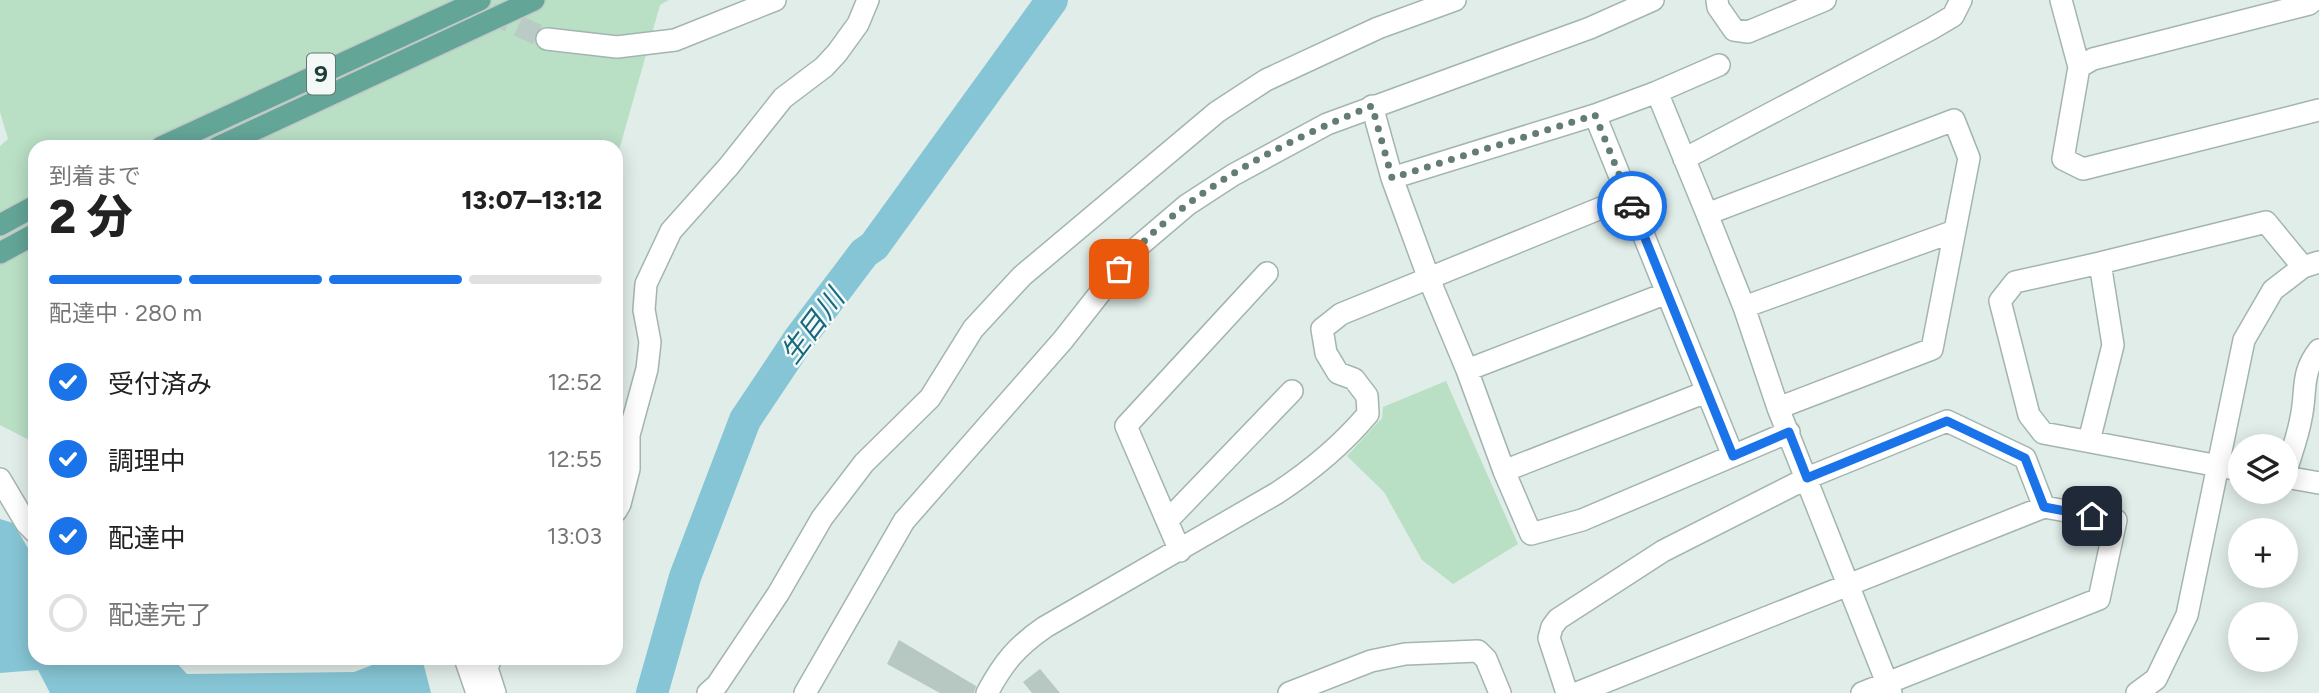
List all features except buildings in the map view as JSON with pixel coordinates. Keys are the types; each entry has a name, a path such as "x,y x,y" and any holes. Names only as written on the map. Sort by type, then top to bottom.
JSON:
{"main road":[{"name":"9","path":"176,140 480,0"},
{"name":"9","path":"233,140 534,0"},
{"path":"0,225 28,210"},
{"path":"0,253 28,238"}],"street":[{"path":"547,39 617,47 675,40 775,0"},
{"path":"623,492 629,469 629,435 647,369 650,342 644,310 646,284 671,231 729,166 783,98 824,67 837,53 858,24 867,0"},
{"path":"708,693 717,685 778,594 830,507 864,463 930,398 973,329 1022,276 1217,112 1266,80 1378,28 1455,0"},
{"path":"805,693 904,521 1063,340 1133,251 1187,205 1233,175 1326,124 1590,27 1653,0"},
{"path":"1717,0 1718,7 1734,30 1748,32 1825,0"},
{"path":"1684,159 1931,29 1953,16 1961,0"},
{"path":"2061,0 2079,67 2063,159 2083,169 2319,110"},
{"path":"2079,67 2093,59 2268,7 2309,4 2314,0"},
{"path":"1392,178 1595,115 1719,65"},
{"path":"1657,92 1744,307 1778,408 1889,688"},
{"path":"1372,106 1392,178 1429,279 1531,534 1582,520 1789,432"},
{"path":"1595,115 1733,456"},
{"path":"1707,214 1954,120 1969,158 1952,232 1932,349 1778,408"},
{"path":"987,693 1004,661 1021,643 1277,494 1312,470 1346,440 1368,414 1367,396 1354,379 1338,373 1326,353 1322,329 1341,314 1628,197"},
{"path":"2137,693 2155,679 2187,615 2216,466 2244,340 2273,290 2311,264 2266,222 2015,282 2000,301 2029,415 2043,433 2089,441 2216,466 2228,468"},
{"path":"1744,307 1952,232"},
{"path":"2089,441 2113,345 2100,263"},
{"path":"1180,551 1126,426 1267,273"},
{"path":"1467,370 1667,293"},
{"path":"2298,444 2310,417 2303,386 2309,362 2319,349"},
{"path":"1168,520 1292,391"},
{"path":"1504,471 1706,392"},
{"path":"1567,693 1549,638 1558,619 1663,551 1807,478 1947,421 2025,458 2044,507"},
{"path":"0,479 28,525"},
{"path":"2298,479 2319,483"},
{"path":"1577,693 2044,507 2116,520 2099,599 1889,688 1862,693"},
{"path":"1289,693 1371,661 1405,654 1478,651 1486,659 1500,693"},
{"path":"467,665 477,693"},
{"path":"488,665 495,693"}],"green space":[{"path":"0,0 669,0 660,5 622,140 28,140 28,439 0,425 0,146 8,139 0,112"},
{"path":"1446,381 1518,544 1453,584 1422,560 1384,492 1347,456 1382,418 1383,407"}],"water":[{"path":"0,519 13,523 28,548 28,665 179,665 187,674 354,672 372,665 424,665 431,693 50,693 38,670 0,673"}],"waterway":[{"name":"生目川","path":"652,693 685,577 745,420 799,339 864,253 874,246 1052,0"}],"tunnel":[{"path":"462,0 547,39"}],"way so far":[{"path":"1119,269 1133,251 1187,205 1233,175 1326,124 1372,106 1392,178 1595,115 1632,206"}],"route":[{"path":"1632,206 1733,456 1789,432 1807,478 1947,421 2025,458 2044,507 2092,516"}]}
